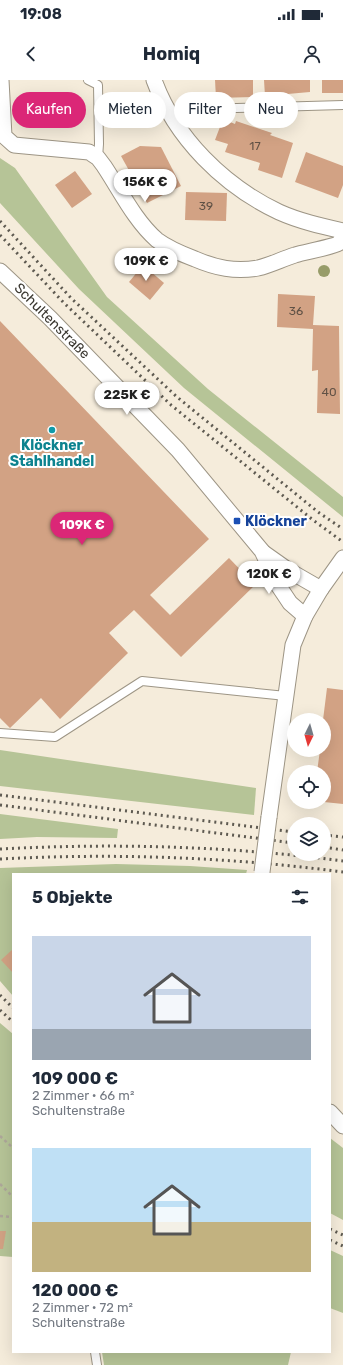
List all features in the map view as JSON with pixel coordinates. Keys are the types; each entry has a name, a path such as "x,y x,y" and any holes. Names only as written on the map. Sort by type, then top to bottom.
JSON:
{"street":[{"path":"1,80 4,136 14,145 89,152 98,158 149,233 170,249 211,266 223,269 240,270 258,268 282,262 293,256 314,249 331,246 339,242 343,234"},
{"path":"154,80 162,100 173,119 211,166 255,198 279,212 297,219 343,231"},
{"name":"Schultenstraße","path":"0,270 50,318 178,450 262,551 278,584 290,604 305,616"},
{"name":"Schultenstraße","path":"262,551 288,570 321,588"},
{"path":"262,873 293,645 305,616 321,588 343,558"},
{"path":"331,1113 343,1126"}],"lane":[{"path":"88,80 98,85 98,158"},
{"path":"173,119 198,109 343,105"},
{"path":"0,733 55,737 142,681 286,696"},
{"path":"95,1353 96,1365"}],"path":[{"path":"0,1136 12,1147"},
{"path":"0,1184 12,1196"},
{"path":"0,1216 12,1217"}],"green space":[{"path":"0,158 15,168 107,297 208,389 343,497 343,517 184,388 79,289 0,203"},
{"path":"0,750 256,788 254,815 0,786"},
{"path":"0,814 118,829 117,838 37,837 0,839"},
{"path":"116,864 190,866 247,870 246,873 12,873 12,995 0,981 0,868"},
{"path":"0,1023 12,1033 12,1257 0,1256"},
{"path":"331,1139 343,1148 343,1220 331,1214"},
{"path":"331,1250 343,1256 343,1313 331,1308"},
{"path":"102,1353 291,1353 288,1365 104,1365"}],"building":[{"path":"215,80 253,80 253,92 244,92 244,97 236,97 236,92 216,92"},
{"path":"264,80 310,80 310,92 265,92"},
{"path":"322,80 343,80 343,93 322,93"},
{"path":"236,121 244,124 244,128 257,128 272,133 270,135 293,143 282,178 258,170 260,163 225,152 228,144 215,140 220,128 236,128"},
{"path":"140,146 161,147 181,186 147,203 121,156"},
{"path":"306,152 343,166 343,185 338,198 295,182"},
{"path":"75,171 92,194 72,208 55,185"},
{"path":"186,192 227,193 226,221 185,220"},
{"path":"143,265 164,283 150,300 129,282"},
{"path":"278,294 315,296 313,325 339,326 340,414 317,413 318,370 312,371 313,329 277,327"},
{"name":"Klöckner Stahlhandel","path":"0,321 209,539 150,595 170,615 229,558 255,585 181,657 134,610 109,633 128,653 60,719 41,698 10,728 0,718"},
{"path":"327,688 343,690 343,804 331,803 331,765 318,765 319,757 331,757 331,713 324,713"},
{"path":"12,950 12,972 1,960"},
{"path":"0,1231 6,1231 3,1249 0,1249"}],"railway":[{"path":"0,221 71,298 177,397 318,512 343,529"},
{"path":"0,235 64,303 171,405 313,520 343,542"},
{"path":"0,795 287,831"},
{"path":"0,805 287,842"},
{"path":"331,836 343,837"},
{"path":"0,849 86,846 172,847 258,852 343,861"},
{"path":"331,848 343,850"},
{"path":"0,859 86,856 172,858 257,863 343,872"},
{"path":"0,995 12,1007"},
{"path":"0,1010 12,1021"},
{"path":"331,1229 343,1235"},
{"path":"331,1240 343,1246"}],"place":[{"name":"Klöckner Stahlhandel","path":"52,430"},
{"name":"Klöckner","path":"237,521"}]}
